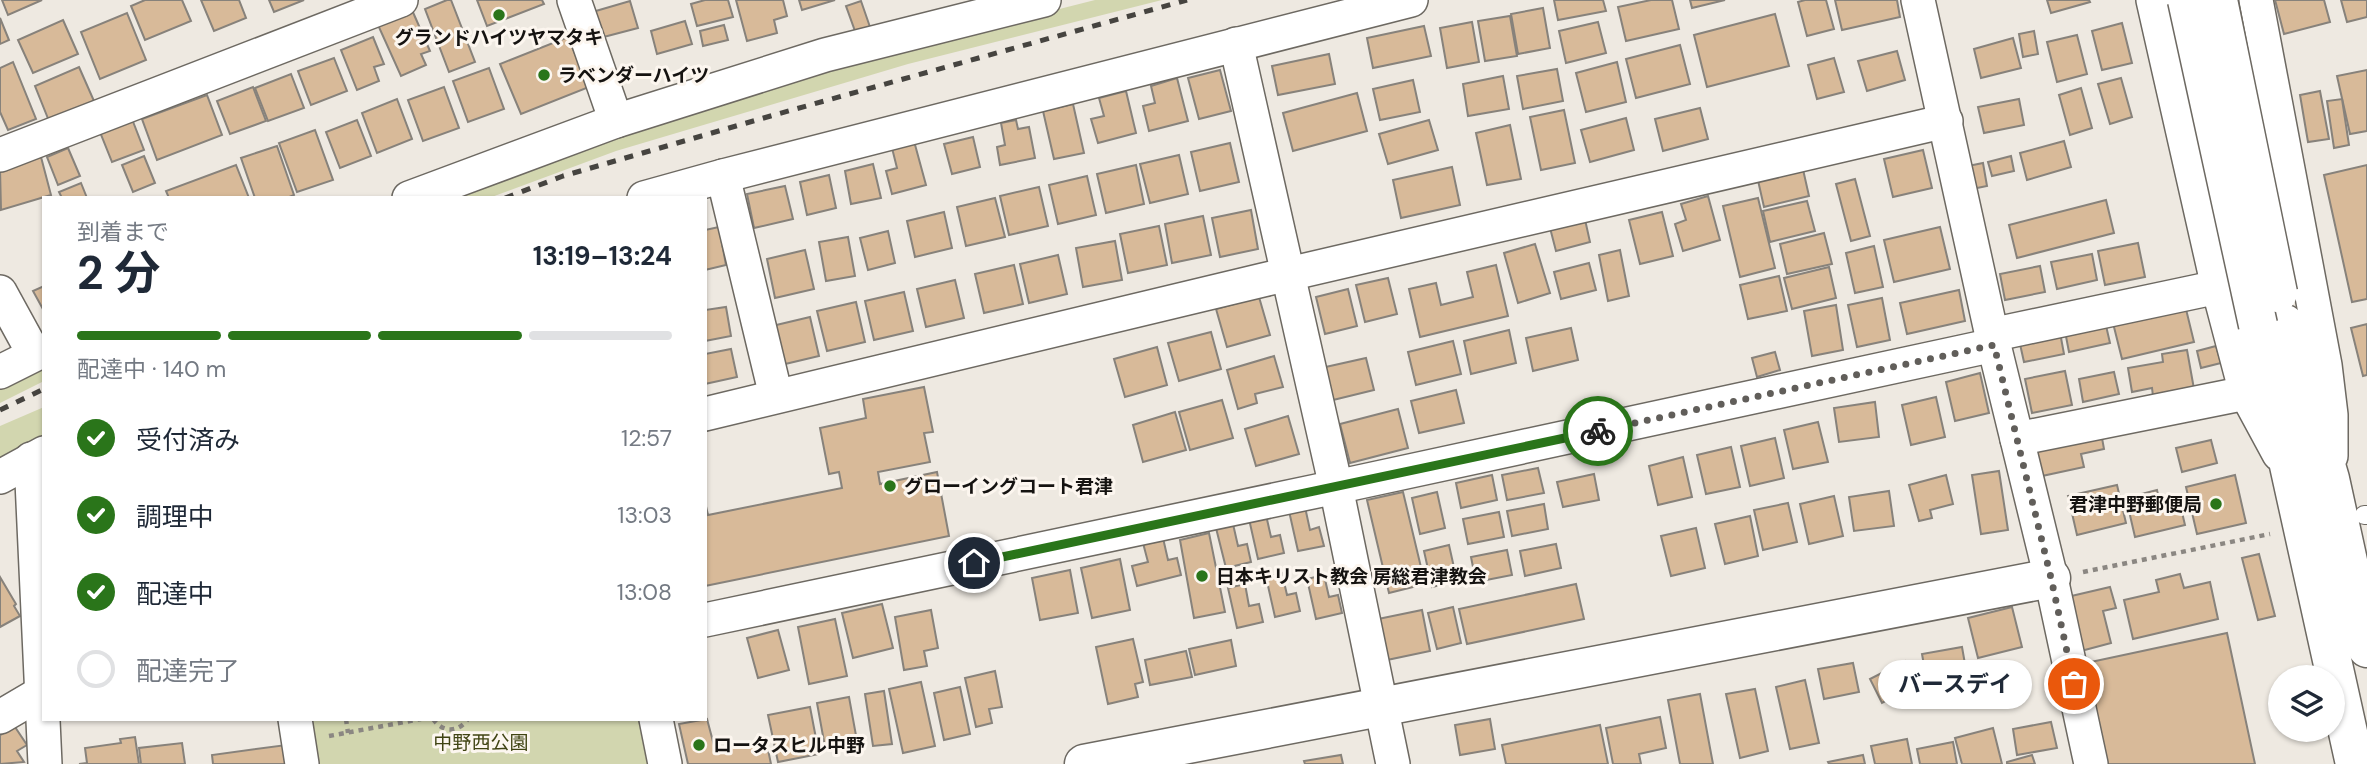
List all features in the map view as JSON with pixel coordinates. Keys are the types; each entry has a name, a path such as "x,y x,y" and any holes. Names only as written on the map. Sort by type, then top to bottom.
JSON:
{"street":[{"path":"0,155 401,0"},
{"path":"574,0 616,121"},
{"path":"414,196 616,121 825,55 1044,0"},
{"path":"651,196 1411,0"},
{"path":"1918,0 2091,764"},
{"path":"2153,0 2218,287 2246,393 2292,478"},
{"path":"2187,0 2272,325 2330,479 2367,648"},
{"path":"2218,0 2272,325 2292,478 2355,764"},
{"path":"2256,0 2325,365 2331,415 2330,479"},
{"path":"1236,44 1336,487 1393,764"},
{"path":"707,413 1288,274 1946,121"},
{"path":"723,176 776,396"},
{"path":"707,620 1336,487 2218,287"},
{"path":"0,292 39,352 0,372"},
{"path":"2017,439 2246,393"},
{"path":"0,477 37,456 42,717"},
{"path":"1084,764 1204,753 1381,707 2051,578"},
{"path":"0,717 41,693"},
{"path":"42,721 44,764"},
{"path":"295,721 302,764"},
{"path":"656,721 664,764"}],"path":[{"path":"2051,578 2280,532"},
{"path":"346,721 348,733"},
{"path":"323,737 411,721"},
{"path":"435,721 441,727 453,730 460,728 466,721"}],"green space":[{"path":"1095,0 1162,0 908,64 616,151 494,196 438,196 816,71"},
{"path":"42,365 42,382 0,403 0,386"},
{"path":"42,408 42,441 0,465 0,426"},
{"name":"中野西公園","path":"308,721 646,721 654,764 315,764"}],"building":[{"path":"2,0 42,0 8,15"},
{"path":"145,0 182,0 191,21 145,40 131,6"},
{"path":"201,0 239,0 246,18 214,31"},
{"path":"269,0 304,0 274,12"},
{"path":"451,0 475,62 449,72 425,9"},
{"name":"グランドハイツヤマタキ","path":"477,0 542,0 544,4 487,26"},
{"path":"705,0 728,0 733,17 697,26 691,4"},
{"path":"736,0 783,0 787,16 774,20 777,33 747,41"},
{"path":"799,0 835,0 802,10"},
{"path":"1554,0 1603,0 1606,11 1558,20"},
{"path":"1651,0 1672,0 1679,29 1626,41 1618,7"},
{"path":"1690,0 1725,0 1692,8"},
{"path":"1826,0 1834,29 1807,36 1798,2"},
{"path":"1835,0 1897,0 1900,17 1842,30"},
{"path":"2047,0 2089,0 2090,2 2051,13"},
{"path":"2275,0 2324,0 2330,22 2284,34"},
{"path":"2341,0 2367,0 2367,17 2347,22"},
{"path":"630,1 638,28 596,39 589,13"},
{"path":"861,1 870,27 855,31 846,6"},
{"path":"1543,8 1550,48 1518,54 1511,14"},
{"path":"412,10 430,51 421,54 426,65 401,76 378,25"},
{"path":"127,13 146,60 100,79 81,32"},
{"path":"1775,14 1789,66 1707,87 1694,35"},
{"path":"1510,16 1517,56 1485,61 1478,21"},
{"path":"0,18 9,40 0,44"},
{"path":"63,20 78,54 33,73 18,40"},
{"path":"685,21 692,44 657,54 651,31"},
{"path":"1472,22 1479,62 1447,68 1440,28"},
{"path":"1598,22 1606,53 1566,63 1559,31"},
{"path":"2122,23 2132,63 2102,70 2092,31"},
{"path":"724,25 728,40 703,46 700,31"},
{"path":"1424,26 1431,56 1373,68 1367,38"},
{"path":"2034,31 2038,54 2023,57 2019,34"},
{"path":"2077,35 2087,74 2057,82 2047,42"},
{"path":"373,37 384,64 374,67 379,81 357,90 341,50"},
{"name":"ラベンダーハイツ","path":"568,37 589,87 521,114 500,64"},
{"path":"2013,38 2021,68 1981,78 1974,49"},
{"path":"1680,45 1690,84 1636,98 1626,59"},
{"path":"1897,51 1905,80 1867,91 1858,61"},
{"path":"1329,54 1335,84 1278,95 1272,66"},
{"path":"334,58 347,91 311,105 298,71"},
{"path":"1834,58 1844,92 1817,99 1808,65"},
{"path":"13,62 36,119 8,130 0,112 0,68"},
{"path":"1617,62 1626,102 1586,112 1576,73"},
{"path":"79,67 94,101 49,121 35,86"},
{"path":"489,68 504,109 468,122 453,81"},
{"path":"1557,69 1563,101 1523,109 1517,76"},
{"path":"1220,70 1231,111 1199,119 1188,78"},
{"path":"2367,70 2367,131 2350,134 2337,76"},
{"path":"291,74 304,108 268,121 255,88"},
{"path":"1503,76 1509,109 1468,116 1463,84"},
{"path":"1177,78 1188,121 1149,131 1143,106 1155,103 1151,86"},
{"path":"2121,78 2132,117 2110,124 2098,84"},
{"path":"1413,80 1420,112 1380,120 1373,89"},
{"path":"253,87 266,121 230,134 217,101"},
{"path":"444,87 459,128 423,141 408,100"},
{"path":"2081,88 2092,128 2070,135 2059,95"},
{"path":"1126,91 1136,133 1098,143 1091,119 1104,116 1099,98"},
{"path":"2320,91 2329,139 2308,142 2300,95"},
{"path":"1357,93 1367,131 1293,151 1283,113"},
{"path":"207,95 222,135 157,160 142,119"},
{"path":"397,99 412,139 377,153 362,113"},
{"path":"2019,99 2024,125 1984,133 1978,107"},
{"path":"2342,99 2349,145 2334,148 2327,101"},
{"path":"1073,104 1084,153 1054,159 1043,111"},
{"path":"1700,108 1708,139 1663,151 1655,119"},
{"path":"1564,110 1575,163 1541,170 1530,117"},
{"path":"1626,118 1634,150 1590,162 1581,130"},
{"path":"132,119 144,150 112,162 100,132"},
{"path":"357,120 371,156 340,168 326,132"},
{"path":"1016,120 1018,129 1029,127 1035,158 1000,165 997,147 1005,145 1001,123"},
{"path":"1429,120 1438,150 1388,164 1379,134"},
{"path":"1510,125 1521,179 1487,185 1476,133"},
{"path":"315,130 333,180 297,192 279,143"},
{"path":"973,137 980,167 952,174 944,144"},
{"path":"914,141 926,185 892,194 886,171 897,168 892,148"},
{"path":"2064,141 2071,167 2027,180 2020,153"},
{"path":"1230,143 1239,182 1200,191 1191,152"},
{"path":"277,146 294,195 254,196 241,158"},
{"path":"68,148 80,176 58,185 47,157"},
{"path":"1923,150 1932,188 1893,197 1884,159"},
{"path":"1179,155 1188,194 1150,203 1140,164"},
{"path":"144,156 155,183 133,192 122,165"},
{"path":"2011,156 2014,171 1992,176 1988,162"},
{"path":"41,157 51,195 1,210 0,169"},
{"path":"1983,163 1987,186 1972,189 1968,166"},
{"path":"873,164 881,198 851,204 845,171"},
{"path":"236,165 248,196 168,196 166,191"},
{"path":"1136,165 1144,204 1106,213 1097,174"},
{"path":"1802,165 1809,196 1764,207 1757,176"},
{"path":"2367,165 2367,299 2352,302 2324,175"},
{"path":"1452,167 1460,205 1401,218 1393,180"},
{"path":"829,175 836,208 807,215 800,182"},
{"path":"1087,176 1096,215 1058,224 1049,185"},
{"path":"1855,179 1870,236 1851,241 1836,184"},
{"path":"81,183 86,196 61,196 59,192"},
{"path":"785,186 793,219 754,228 747,194"},
{"path":"1039,187 1048,226 1009,235 1000,196"},
{"path":"1708,196 1720,240 1683,251 1675,224 1686,220 1681,204"},
{"path":"995,198 1005,237 966,246 957,207"},
{"path":"1758,198 1775,268 1740,277 1723,206"},
{"path":"2106,200 2114,233 2017,258 2009,225"},
{"path":"1807,201 1815,231 1770,242 1763,211"},
{"path":"1251,210 1258,249 1220,257 1212,218"},
{"path":"944,212 952,248 915,257 907,221"},
{"path":"1662,212 1673,256 1640,264 1629,220"},
{"path":"1584,215 1590,242 1556,251 1549,224"},
{"path":"1203,216 1211,255 1172,263 1165,224"},
{"path":"1159,226 1167,265 1128,273 1120,234"},
{"path":"719,227 726,265 707,270 707,230"},
{"path":"1940,227 1950,269 1894,282 1884,240"},
{"path":"888,231 895,263 868,270 860,238"},
{"path":"1824,233 1832,264 1787,274 1780,244"},
{"path":"848,237 855,276 826,281 819,242"},
{"path":"1115,241 1122,280 1083,287 1076,248"},
{"path":"2138,243 2145,277 2105,285 2098,251"},
{"path":"1535,244 1550,293 1518,303 1504,253"},
{"path":"1874,246 1883,287 1855,293 1846,253"},
{"path":"805,250 814,289 775,298 767,259"},
{"path":"1620,250 1629,296 1608,301 1599,255"},
{"path":"2092,254 2097,280 2057,289 2051,262"},
{"path":"1058,255 1067,294 1029,303 1020,264"},
{"path":"1589,263 1596,290 1561,299 1554,272"},
{"path":"1014,265 1023,304 984,313 975,274"},
{"path":"1496,265 1508,316 1420,337 1409,289 1436,283 1441,305 1473,297 1467,272"},
{"path":"2040,266 2045,292 2005,300 2000,274"},
{"path":"1829,267 1836,298 1792,309 1784,278"},
{"path":"1779,276 1787,311 1748,319 1740,285"},
{"path":"1388,278 1397,314 1365,322 1356,285"},
{"path":"955,280 964,318 926,327 917,289"},
{"path":"42,287 42,307 33,291"},
{"path":"1348,289 1357,326 1325,334 1316,297"},
{"path":"1959,290 1965,321 1907,334 1900,303"},
{"path":"904,292 913,331 874,340 865,301"},
{"path":"1259,297 1270,335 1227,347 1216,309"},
{"path":"1882,298 1890,340 1857,347 1848,305"},
{"path":"2184,301 2194,342 2122,359 2112,319"},
{"path":"856,302 865,342 827,351 817,311"},
{"path":"1836,305 1843,350 1812,356 1804,311"},
{"path":"726,307 731,336 707,341 707,310"},
{"path":"810,317 819,356 781,365 772,326"},
{"path":"2104,317 2110,343 2069,352 2064,326"},
{"path":"2367,324 2367,375 2363,376 2351,328"},
{"path":"2059,327 2064,354 2024,362 2018,335"},
{"path":"1571,328 1578,360 1533,371 1526,338"},
{"path":"1509,330 1516,363 1471,374 1464,341"},
{"path":"1211,332 1221,369 1179,381 1168,343"},
{"path":"1453,341 1461,374 1416,385 1408,352"},
{"path":"2216,346 2221,363 2201,368 2197,351"},
{"path":"1157,347 1167,385 1125,397 1114,359"},
{"path":"731,349 737,377 707,384 707,354"},
{"path":"2187,350 2194,389 2153,396 2152,388 2132,392 2128,368 2163,362 2162,354"},
{"path":"1775,352 1780,370 1757,377 1752,358"},
{"path":"1274,356 1283,387 1255,394 1257,403 1238,409 1227,370"},
{"path":"1366,358 1374,390 1329,401 1321,368"},
{"path":"2065,371 2072,405 2032,413 2025,379"},
{"path":"2114,372 2119,394 2083,402 2079,379"},
{"path":"1980,373 1989,413 1955,421 1946,382"},
{"name":"グローイングコート君津","path":"924,387 933,432 924,433 930,462 878,472 880,484 937,472 949,536 707,586 707,511 708,515 842,488 839,472 829,474 820,428 866,418 863,399"},
{"path":"1456,390 1464,423 1419,433 1411,401"},
{"path":"1936,397 1945,437 1911,445 1902,405"},
{"path":"1222,400 1233,438 1190,450 1179,412"},
{"path":"1875,402 1879,437 1839,442 1834,408"},
{"path":"1398,409 1408,448 1350,463 1340,424"},
{"path":"1175,412 1186,450 1143,462 1133,425"},
{"path":"1288,416 1299,454 1256,466 1245,429"},
{"path":"1818,422 1828,462 1793,469 1784,430"},
{"path":"2100,427 2104,449 2081,454 2084,467 2042,476 2034,442"},
{"path":"1775,438 1784,478 1750,486 1741,446"},
{"path":"2211,440 2217,463 2182,472 2176,448"},
{"path":"1731,447 1740,487 1706,494 1697,455"},
{"path":"1683,457 1692,497 1658,505 1649,466"},
{"path":"1538,468 1544,493 1507,500 1502,475"},
{"path":"1999,471 2008,530 1981,534 1972,475"},
{"path":"1594,474 1599,500 1563,507 1557,482"},
{"path":"1492,475 1497,500 1461,508 1456,483"},
{"path":"1946,475 1953,504 1930,510 1932,518 1919,521 1909,485"},
{"path":"2235,475 2246,523 2197,534 2186,487"},
{"path":"2117,485 2126,523 2077,535 2068,496"},
{"path":"2157,490 2161,508 2180,504 2185,525 2135,537 2126,498"},
{"path":"1889,491 1894,526 1854,531 1849,497"},
{"path":"1403,492 1425,584 1389,593 1367,500"},
{"path":"1437,492 1445,528 1420,534 1412,498"},
{"path":"1834,496 1843,536 1809,544 1800,504"},
{"path":"1788,503 1797,542 1763,550 1754,510"},
{"path":"1544,504 1548,529 1512,536 1507,511"},
{"path":"1305,507 1310,530 1319,527 1324,546 1298,551 1289,511"},
{"path":"1499,512 1504,537 1468,544 1463,519"},
{"path":"1266,515 1271,537 1280,535 1284,553 1258,559 1249,519"},
{"path":"1750,516 1758,556 1725,564 1715,524"},
{"path":"1233,524 1238,546 1247,544 1251,562 1226,568 1216,528"},
{"path":"1696,528 1705,568 1671,576 1661,536"},
{"name":"日本キリスト教会 房総君津教会","path":"1209,533 1225,612 1194,618 1180,540"},
{"path":"1163,538 1168,560 1177,558 1181,575 1137,586 1132,566 1148,562 1143,543"},
{"path":"1556,544 1561,568 1525,576 1520,551"},
{"path":"1449,545 1457,581 1432,587 1424,551"},
{"path":"1507,550 1512,575 1476,582 1471,557"},
{"path":"2259,554 2275,616 2258,620 2242,558"},
{"path":"1120,559 1130,610 1092,618 1081,568"},
{"path":"1070,570 1078,613 1040,620 1032,578"},
{"path":"1282,573 1287,595 1296,593 1300,611 1275,617 1266,577"},
{"path":"2180,574 2184,588 2210,582 2218,619 2133,639 2124,600 2159,592 2156,580"},
{"path":"1324,575 1329,597 1338,595 1342,613 1316,619 1307,579"},
{"path":"0,577 20,616 0,627"},
{"path":"1245,584 1249,606 1259,604 1263,622 1237,628 1228,588"},
{"path":"1576,584 1584,619 1467,644 1459,609"},
{"path":"2110,587 2116,608 2103,611 2111,643 2081,651 2067,597"},
{"path":"882,604 893,648 853,658 842,613"},
{"path":"1453,607 1461,643 1437,649 1428,613"},
{"path":"2012,607 2022,647 1978,658 1968,618"},
{"path":"931,610 938,648 924,651 927,666 904,670 895,617"},
{"path":"1422,610 1430,651 1387,660 1378,619"},
{"path":"835,619 847,676 809,684 798,627"},
{"path":"778,630 789,670 758,678 747,638"},
{"path":"2227,633 2255,764 2107,764 2086,663"},
{"path":"1133,639 1143,682 1135,684 1138,697 1108,704 1096,647"},
{"path":"1231,640 1236,666 1195,675 1189,649"},
{"path":"1962,647 1971,698 1931,705 1922,654"},
{"path":"1186,651 1192,677 1150,685 1145,660"},
{"path":"1905,661 1917,685 1882,703 1870,679"},
{"path":"1853,663 1859,692 1824,699 1818,669"},
{"path":"995,671 1002,707 989,709 992,723 976,727 965,678"},
{"path":"1805,680 1819,743 1790,749 1776,687"},
{"path":"921,682 935,746 903,753 889,689"},
{"path":"960,687 970,734 944,740 934,693"},
{"path":"1755,689 1768,751 1740,758 1726,694"},
{"path":"884,691 892,744 873,746 865,694"},
{"path":"1700,694 1713,764 1680,764 1668,700"},
{"path":"849,697 857,741 825,747 817,703"},
{"path":"810,707 819,754 778,762 768,715"},
{"path":"1660,717 1666,748 1639,754 1641,764 1613,764 1606,728"},
{"name":"ロータスヒル中野","path":"707,719 715,749 766,740 771,764 688,764 679,724"},
{"path":"1490,719 1495,749 1460,755 1455,725"},
{"path":"2051,722 2057,748 2017,755 2013,729"},
{"path":"1600,725 1608,764 1506,764 1502,745"},
{"path":"15,727 27,745 17,751 24,762 0,764 0,735"},
{"path":"1993,728 2002,764 1962,764 1955,738"},
{"path":"135,737 139,764 79,764 87,763 85,748 121,743 120,739"},
{"path":"1907,739 1912,764 1875,764 1871,746"},
{"path":"1953,742 1957,764 1920,764 1917,749"},
{"path":"182,743 185,764 141,764 139,748"},
{"path":"286,745 289,764 213,764 212,755"},
{"path":"1341,755 1343,764 1305,764 1304,761"},
{"path":"1863,755 1865,764 1828,762"},
{"path":"2032,755 2035,764 2007,764 2007,762"}],"railway":[{"path":"510,196 563,176 1187,0"},
{"path":"0,410 42,390"}],"way so far":[{"path":"1598,431 1994,345 2074,684"}],"place":[{"name":"グランドハイツヤマタキ","path":"499,15"},
{"name":"ラベンダーハイツ","path":"544,75"},
{"name":"グローイングコート君津","path":"890,486"},
{"name":"君津中野郵便局","path":"2216,504"},
{"name":"日本キリスト教会 房総君津教会","path":"1202,576"},
{"name":"バースデイ","path":"2074,684"},
{"name":"ロータスヒル中野","path":"699,745"}],"route":[{"path":"974,563 1598,431"}]}
